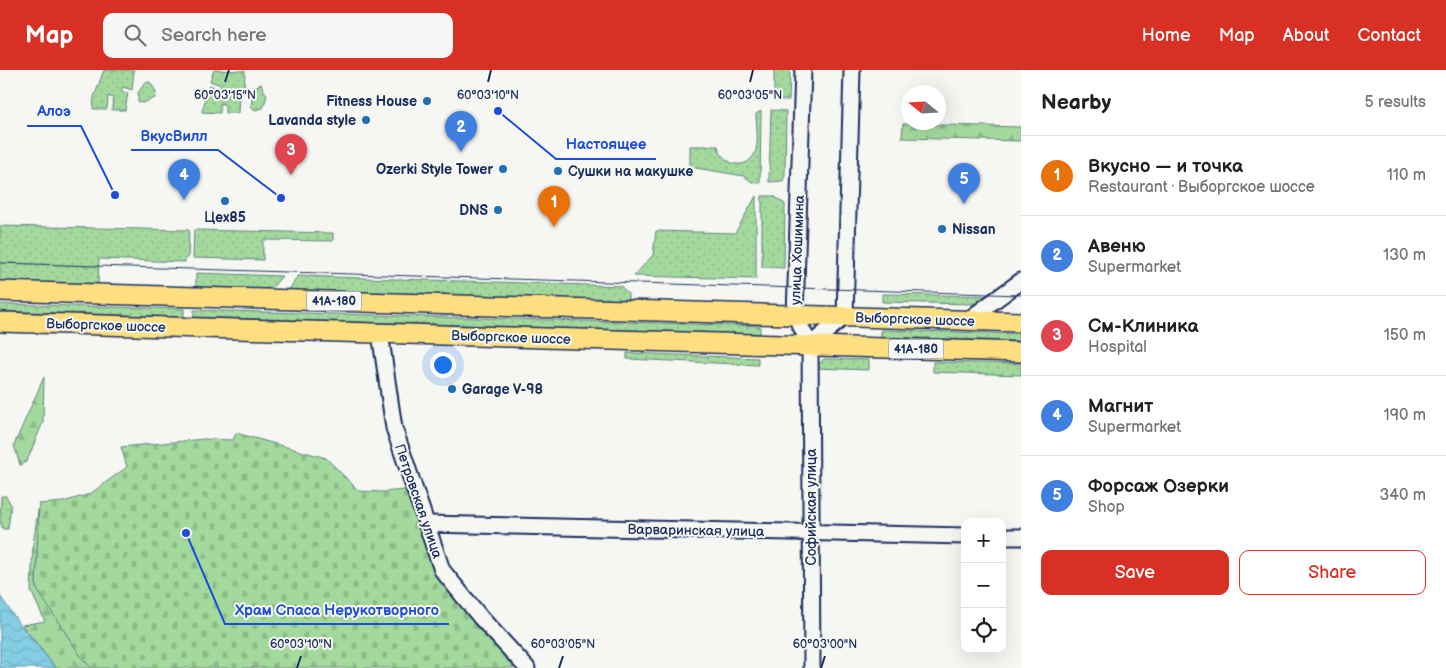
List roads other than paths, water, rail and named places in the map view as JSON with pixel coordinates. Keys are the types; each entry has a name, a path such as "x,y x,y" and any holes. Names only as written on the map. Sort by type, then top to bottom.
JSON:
{"main road":[{"name":"Выборгское шоссе","path":"0,291 1021,322"},
{"name":"Выборгское шоссе","path":"0,322 1021,352"}],"street":[{"name":"улица Хошимина","path":"803,70 795,315 810,345"},
{"path":"810,345 845,316 852,70"},
{"path":"968,320 1021,281"},
{"name":"Петровская улица","path":"380,333 394,428 442,570 482,618 528,668"},
{"name":"Софийская улица","path":"810,345 812,668"},
{"name":"Варваринская улица","path":"427,524 961,536"},
{"path":"1006,537 1021,537"}],"water":[{"path":"0,596 18,622 56,668 0,668"}],"tram line":[{"path":"0,263 1021,295"}],"place":[{"name":"Fitness House","path":"427,101"},
{"name":"Настоящее","path":"498,111"},
{"name":"Lavanda style","path":"366,120"},
{"name":"Авеню","path":"461,152"},
{"name":"Ozerki Style Tower","path":"503,169"},
{"name":"Сушки на макушке","path":"558,171"},
{"name":"См-Клиника","path":"291,175"},
{"name":"Алоэ","path":"115,195"},
{"name":"ВкусВилл","path":"281,198"},
{"name":"Магнит","path":"184,200"},
{"name":"Цех85","path":"225,201"},
{"name":"Форсаж Озерки","path":"964,204"},
{"name":"DNS","path":"498,210"},
{"name":"Вкусно — и точка","path":"554,227"},
{"name":"Nissan","path":"942,229"},
{"name":"Garage V-98","path":"452,389"},
{"name":"Храм Спаса Нерукотворного","path":"186,533"}]}
